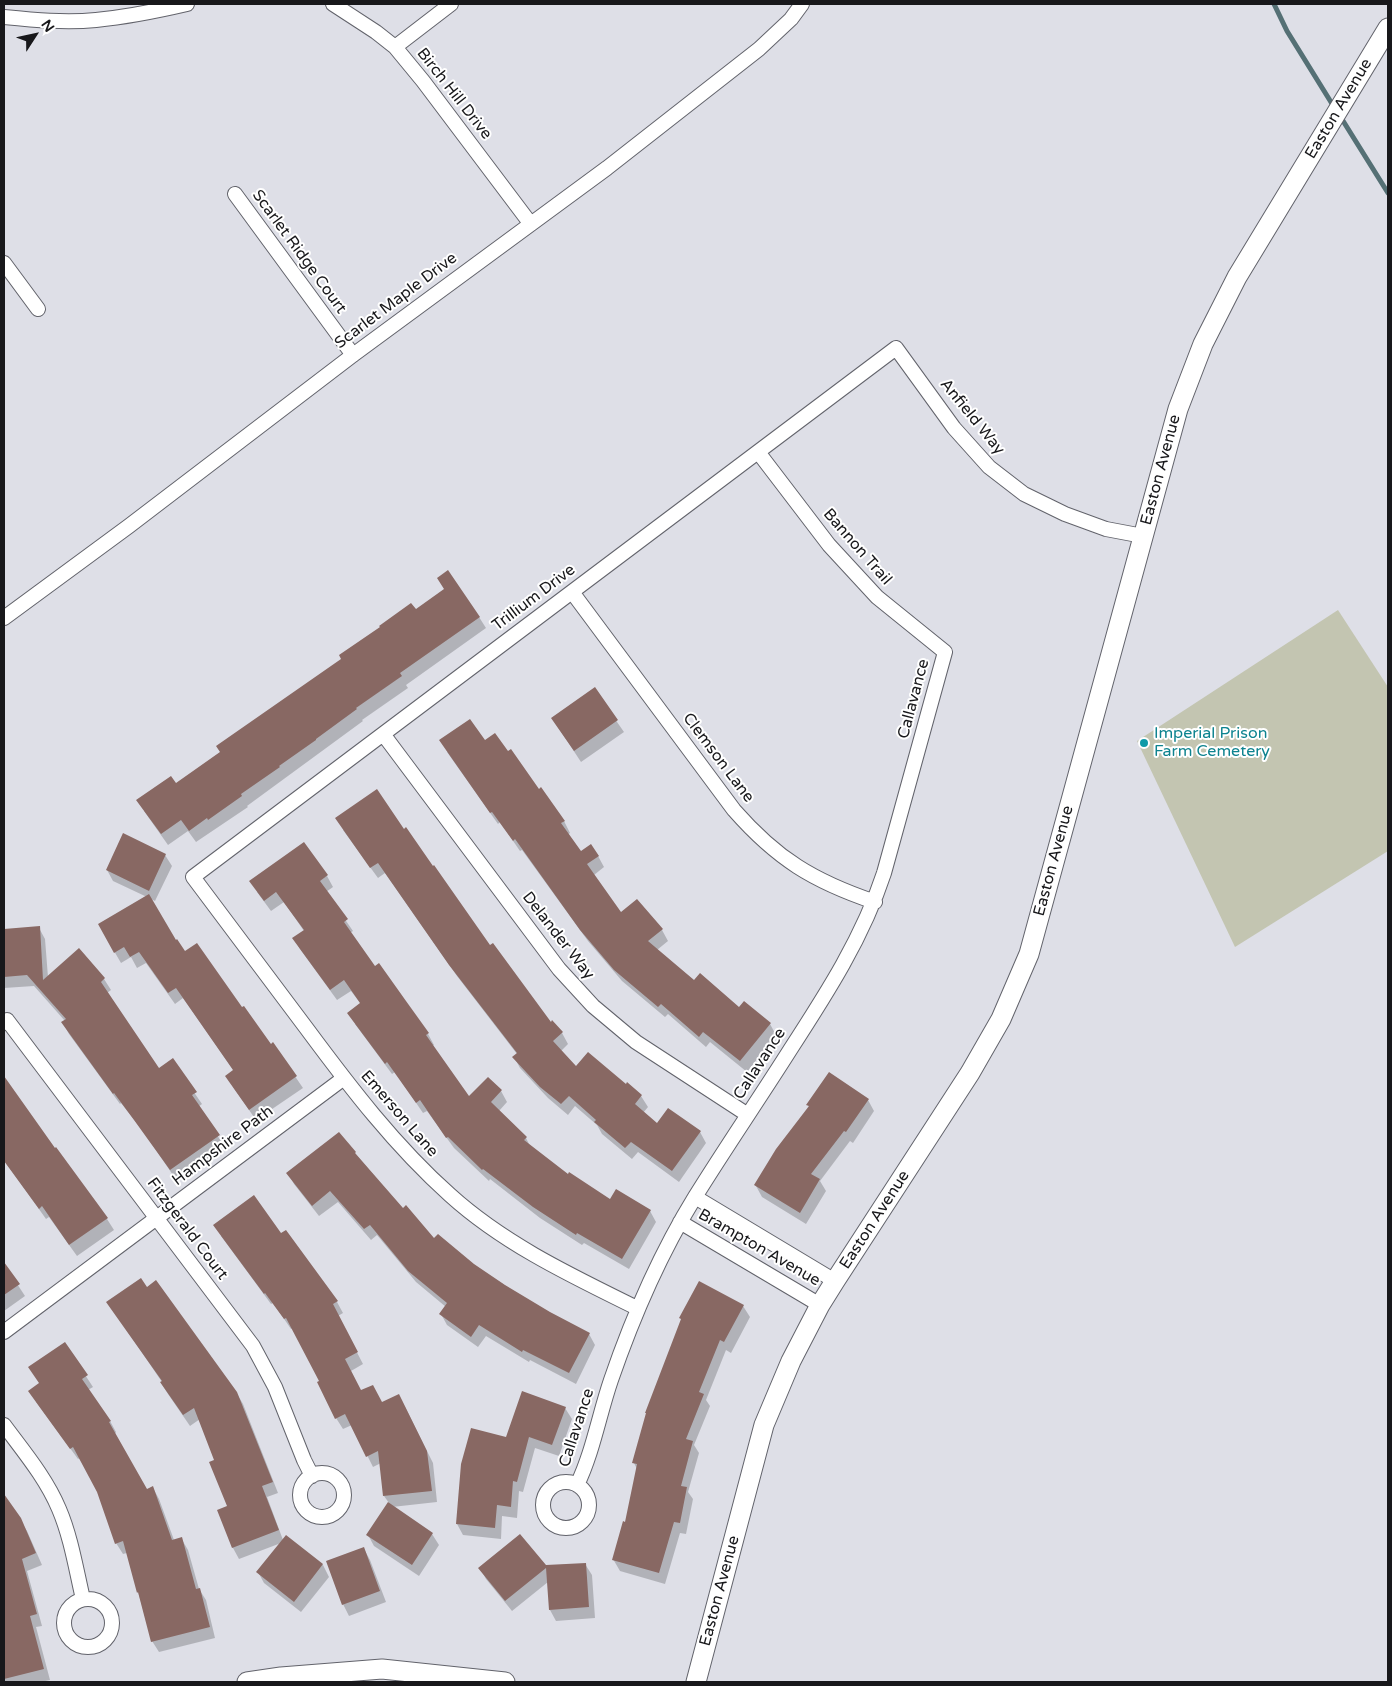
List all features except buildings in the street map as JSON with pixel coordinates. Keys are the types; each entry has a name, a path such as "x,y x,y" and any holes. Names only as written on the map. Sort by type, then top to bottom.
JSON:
{"street":[{"path":"4,17 38,21 97,20 187,4"},
{"name":"Birch Hill Drive","path":"334,4 395,47 423,81 530,223"},
{"path":"395,47 452,4"},
{"name":"Scarlet Maple Drive","path":"4,618 130,526 353,354 607,168 759,49 791,19 802,4"},
{"name":"Easton Avenue","path":"696,1682 764,1425 791,1361 820,1304 970,1074 1001,1020 1029,954 1178,409 1203,344 1237,277 1384,35"},
{"name":"Scarlet Ridge Court","path":"235,194 353,354"},
{"path":"4,263 38,309"},
{"name":"Anfield Way","path":"896,348 954,428 989,466 1024,494 1064,514 1106,529 1143,536"},
{"name":"Trillium Drive","path":"193,877 896,348"},
{"name":"Bannon Trail","path":"758,452 829,545 877,597 945,652"},
{"name":"Clemson Lane","path":"572,592 734,810 756,834 783,857 816,879 845,892 875,902"},
{"name":"Callavance","path":"577,1485 584,1470 611,1380 637,1308 680,1222 830,988 853,949 875,902 945,652"},
{"name":"Delander Way","path":"383,734 559,970 593,1006 636,1042 748,1114"},
{"name":"Emerson Lane","path":"193,877 344,1078 393,1138 450,1195 502,1235 548,1263 637,1308"},
{"name":"Fitzgerald Court","path":"5,1022 254,1346 275,1387 312,1476"},
{"name":"Hampshire Path","path":"4,1332 344,1078"},
{"name":"Brampton Avenue","path":"695,1196 835,1282"},
{"name":"Brampton Avenue","path":"680,1222 820,1304"},
{"path":"4,1425 44,1479 59,1509 70,1542 83,1599"},
{"path":"246,1682 281,1677 382,1669 441,1678 505,1682"}],"green space":[{"path":"1338,610 1388,687 1388,851 1235,947 1137,741"}],"waterway":[{"path":"1274,4 1287,31 1334,107"},
{"path":"1340,116 1388,193"}],"place":[{"name":"Imperial Prison Farm Cemetery","path":"1144,743"}]}
